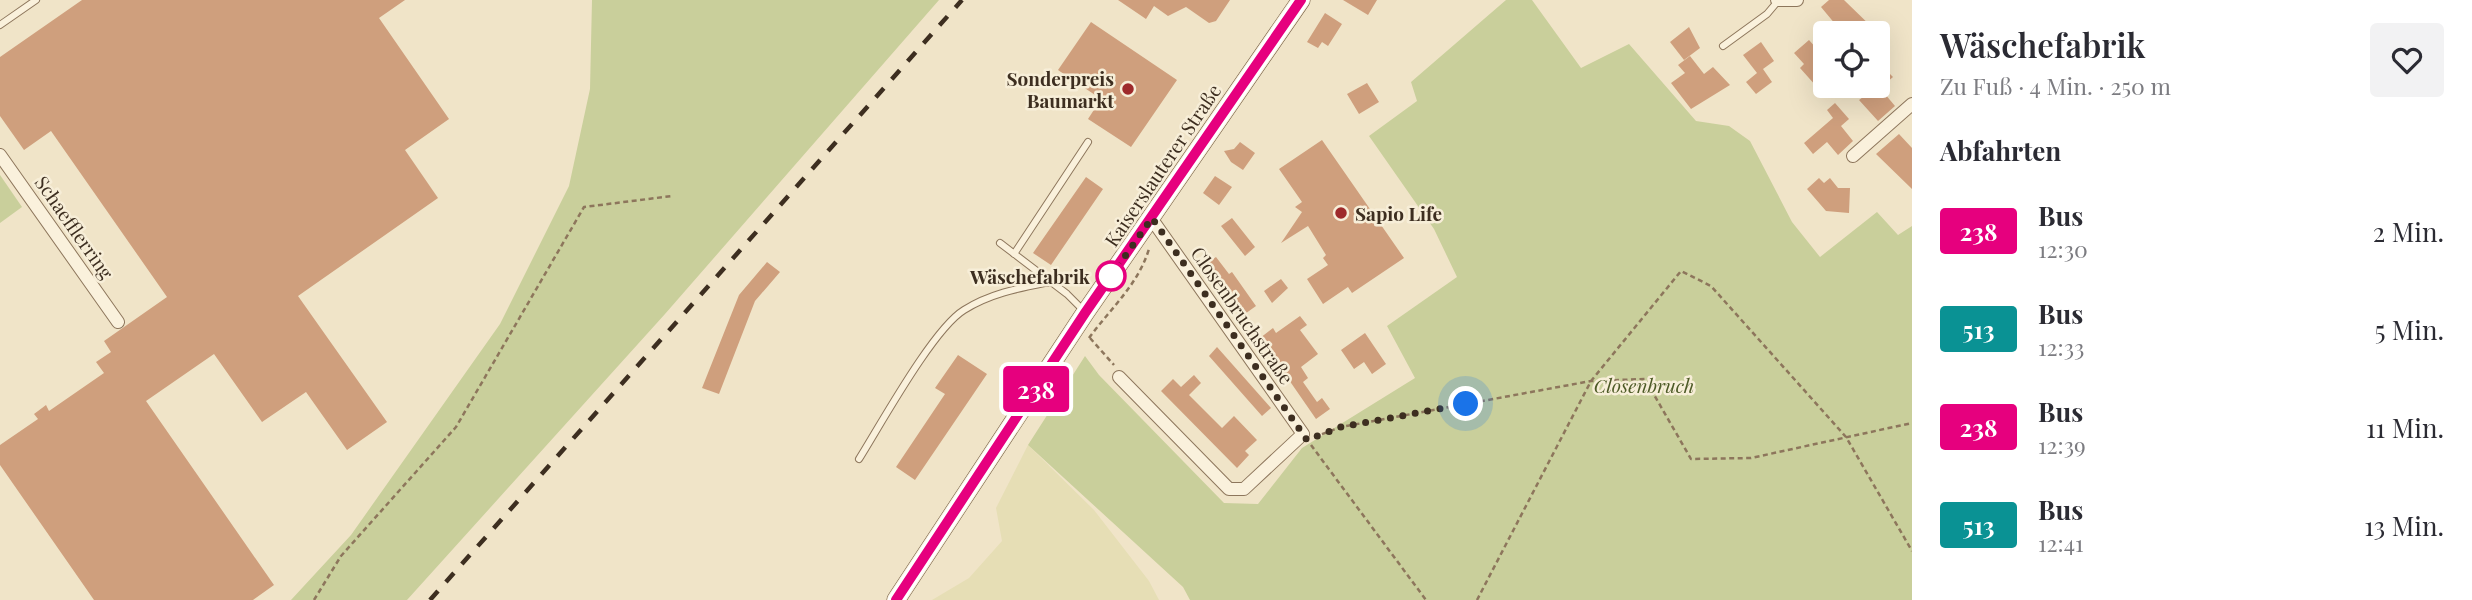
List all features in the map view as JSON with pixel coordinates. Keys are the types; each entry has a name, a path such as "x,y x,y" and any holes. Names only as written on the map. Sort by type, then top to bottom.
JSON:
{"main road":[{"name":"Kaiserslauterer Straße","path":"896,600 1085,313 1156,224 1301,0"}],"street":[{"path":"1778,0 1797,0"},
{"path":"1853,156 1912,104"},
{"name":"Schaefflerring","path":"0,155 118,322"},
{"name":"Closenbruchstraße","path":"1119,377 1229,489 1244,489 1303,434 1156,224"}],"lane":[{"path":"0,25 36,0"},
{"path":"1723,46 1767,13 1778,0"},
{"path":"1014,254 1088,142"},
{"path":"1000,243 1085,313"},
{"path":"859,459 930,347 962,311 1006,290 1050,282"}],"path":[{"path":"314,600 341,556 456,427 584,207 672,196"},
{"path":"1089,337 1115,309 1145,262 1156,224"},
{"path":"1477,600 1591,381 1681,271 1711,286 1846,438 1912,551"},
{"path":"1085,313 1089,337 1118,369 1119,377"},
{"path":"1426,600 1307,440 1341,427 1591,381 1645,379 1692,460 1751,458 1912,423"}],"shaded area":[{"path":"1028,445 1094,510 1149,581 1159,600 932,600 969,578 1002,541 996,508"}],"green space":[{"path":"592,0 939,0 665,314 407,600 291,600 351,535 500,324 569,186 590,89"},
{"name":"Closenbruch","path":"1506,0 1532,0 1581,68 1629,44 1696,121 1729,126 1750,141 1792,222 1820,257 1877,212 1898,235 1912,226 1912,600 1190,600 1183,587 1028,445 1085,356 1099,375 1224,503 1258,504 1302,448 1415,378 1387,326 1457,277 1434,229 1369,136 1417,101 1411,82"},
{"path":"0,175 22,207 0,223"}],"building":[{"path":"82,0 405,0 379,18 449,119 405,150 438,198 298,296 387,422 347,450 306,392 262,422 214,354 146,401 274,585 253,600 94,600 0,465 0,445 38,419 34,414 46,405 49,411 104,373 96,362 111,352 104,341 167,297 51,131 24,150 0,116 0,57"},
{"path":"1118,0 1230,0 1216,21 1209,23 1186,7 1168,16 1154,6 1146,19"},
{"path":"1343,0 1377,0 1368,15"},
{"path":"1829,0 1844,0 1866,21 1833,21 1821,7"},
{"path":"1325,13 1342,24 1328,46 1322,42 1318,48 1307,42"},
{"name":"Sonderpreis Baumarkt","path":"1091,22 1177,80 1131,147 1088,119 1101,99 1058,70"},
{"path":"1689,27 1700,48 1684,60 1670,42"},
{"path":"1809,40 1813,44 1813,83 1800,68 1804,64 1794,53"},
{"path":"1761,42 1774,61 1763,69 1772,82 1756,94 1746,82 1757,73 1743,55"},
{"path":"1690,56 1704,74 1713,67 1730,85 1691,109 1671,83 1685,73 1678,65"},
{"path":"1367,83 1379,102 1359,114 1347,94"},
{"path":"1888,98 1895,106 1878,121 1859,100"},
{"path":"1835,103 1849,119 1841,126 1853,141 1838,155 1827,142 1813,154 1804,143 1833,118 1827,110"},
{"path":"1899,134 1912,148 1912,189 1876,154"},
{"name":"Sapio Life","path":"1322,140 1404,258 1352,293 1348,287 1323,304 1307,279 1328,265 1323,258 1326,255 1308,226 1281,243 1302,212 1295,207 1302,202 1279,169"},
{"path":"1240,142 1255,153 1243,170 1231,162 1224,151 1234,149"},
{"path":"1215,176 1232,187 1219,205 1203,193"},
{"path":"1086,177 1103,189 1051,265 1033,253"},
{"path":"1819,178 1824,183 1830,178 1838,188 1850,188 1849,213 1826,211 1807,189"},
{"path":"1232,218 1255,247 1245,256 1221,226"},
{"path":"1216,257 1229,274 1232,272 1256,306 1242,316 1206,264"},
{"path":"767,262 780,272 755,301 719,394 702,388 739,295"},
{"path":"1281,279 1288,288 1272,303 1264,291"},
{"path":"1300,316 1307,325 1300,330 1318,354 1301,367 1308,378 1303,382 1317,402 1322,398 1330,409 1316,419 1260,338 1273,328 1276,333"},
{"path":"1365,333 1386,364 1372,374 1364,362 1354,369 1341,350"},
{"path":"1217,347 1271,408 1262,416 1209,356"},
{"path":"958,355 987,374 915,480 896,467 945,394 935,388"},
{"path":"1194,375 1201,383 1189,395 1222,428 1234,416 1257,440 1245,451 1249,455 1237,468 1161,391 1173,379 1181,387"}],"railway":[{"path":"430,600 962,0"}],"bus line":[{"name":"238","path":"896,600 1085,313 1301,0"}],"place":[{"name":"Sonderpreis Baumarkt","path":"1128,89"},
{"name":"Sapio Life","path":"1341,213"},
{"name":"Wäschefabrik","path":"1111,276"}],"route":[{"path":"1111,276 1110,278 1152,218 1307,440 1341,427 1466,404"}]}
